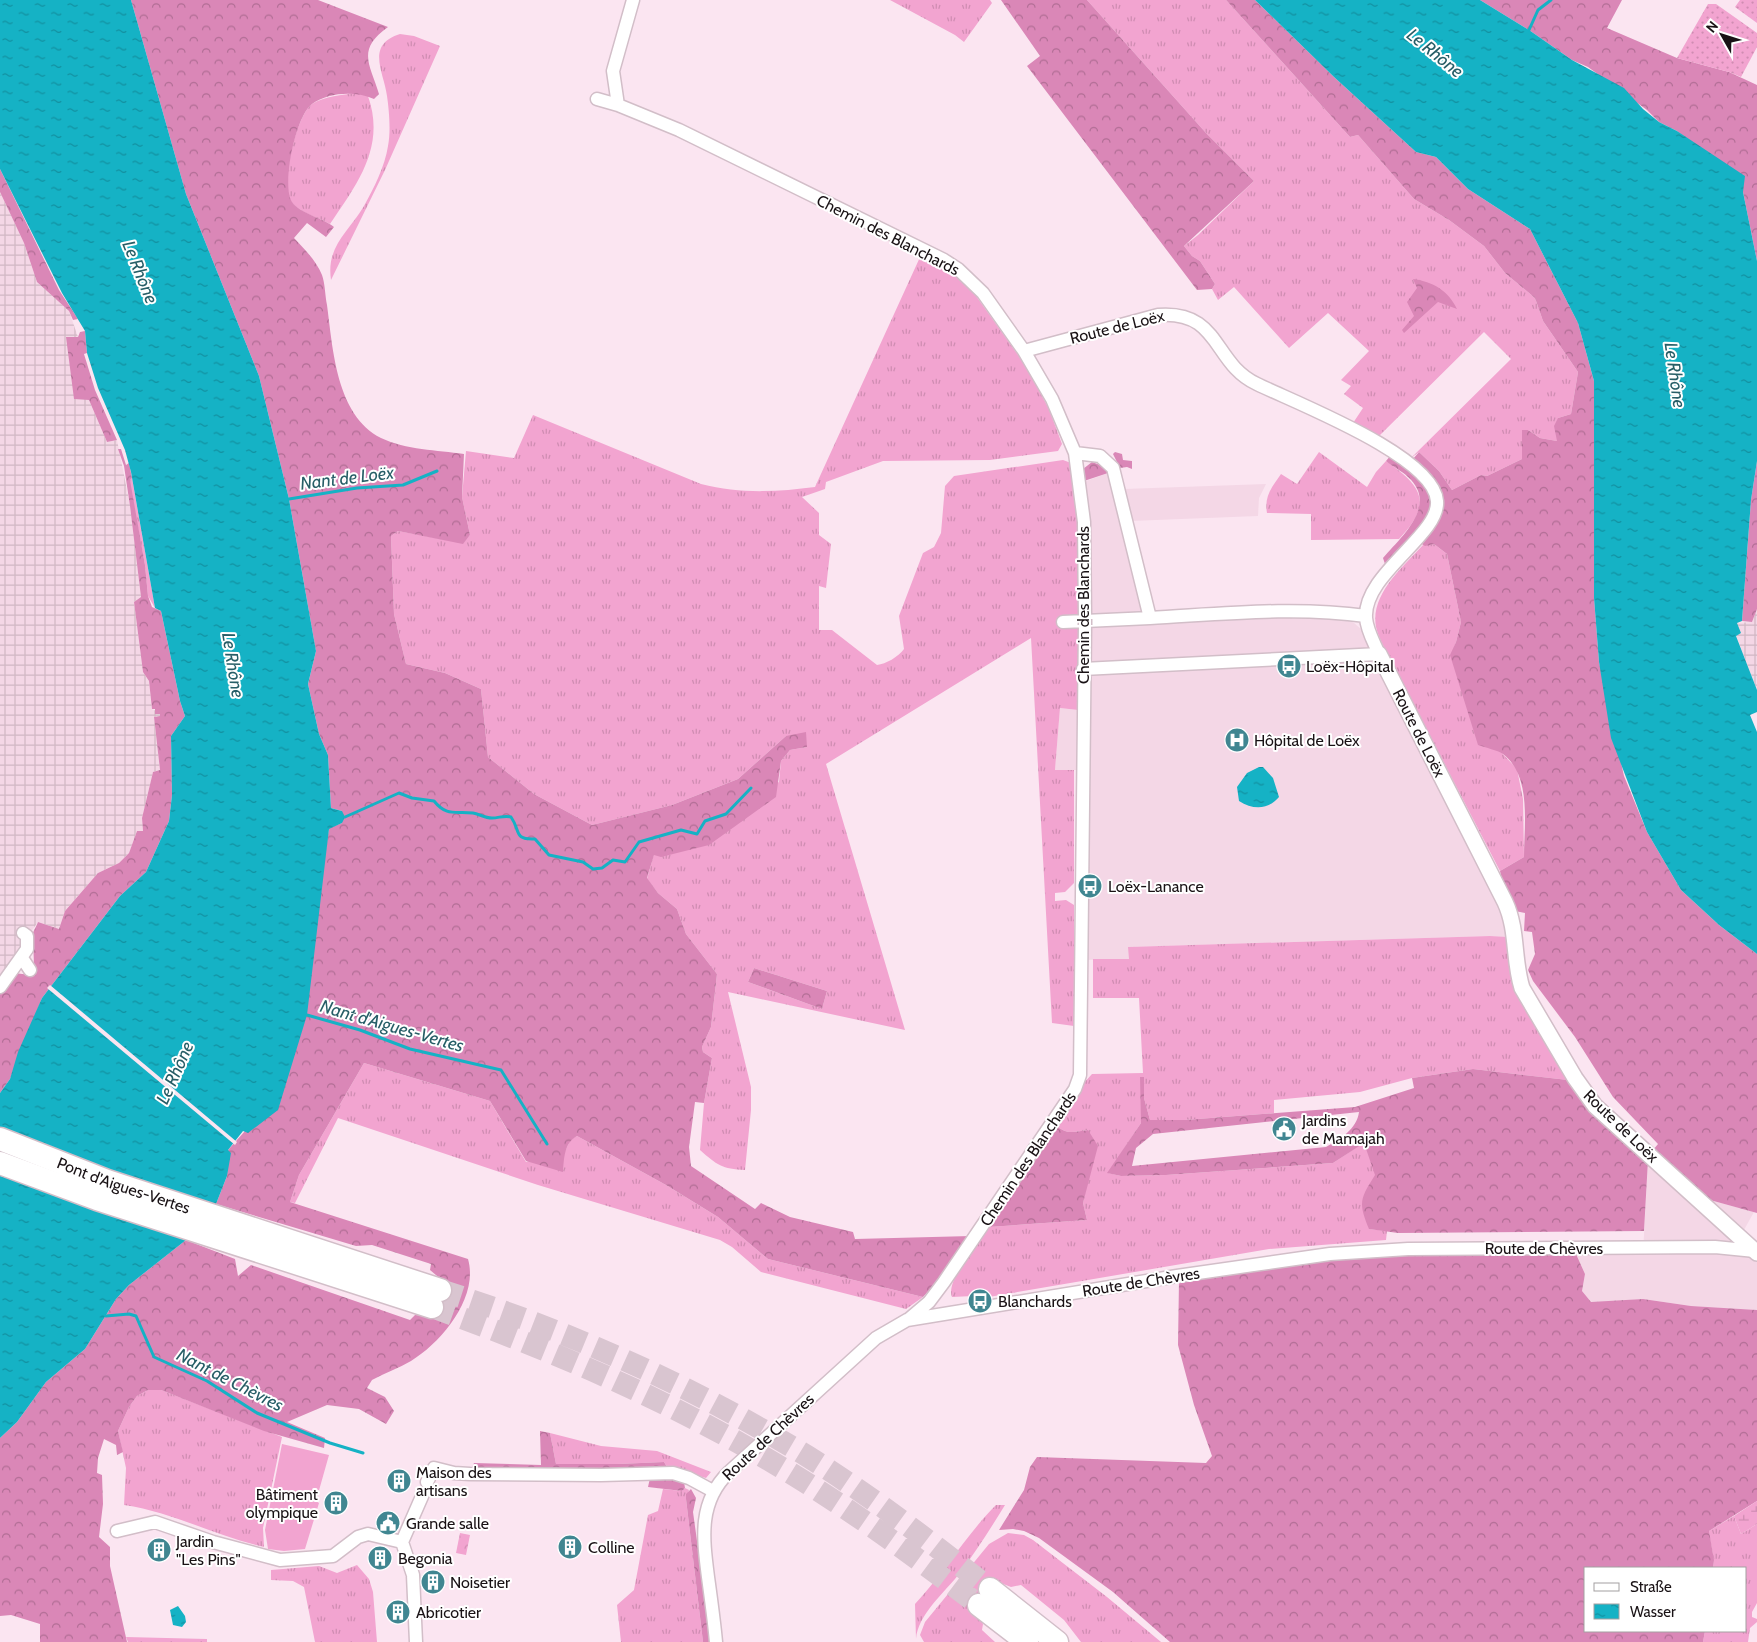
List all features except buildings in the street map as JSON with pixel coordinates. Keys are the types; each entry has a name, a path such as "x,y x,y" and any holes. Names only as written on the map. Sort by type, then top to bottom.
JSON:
{"highway":[{"name":"Pont d'Aigues-Vertes","path":"0,1139 245,1236"},
{"name":"Pont d'Aigues-Vertes","path":"0,1164 97,1198 245,1236"},
{"path":"245,1236 436,1299"},
{"path":"1027,1642 985,1597 1057,1642"}],"street":[{"path":"618,104 613,71 633,0"},
{"name":"Chemin des Blanchards","path":"597,99 618,104 679,130 951,265 983,293 1024,351 1052,399 1075,453 1084,522 1086,647 1083,669 1080,1075 1075,1089 944,1282 928,1302 907,1320"},
{"name":"Route de Loëx","path":"1024,351 1158,315 1182,316 1200,324 1213,335 1228,361 1243,376 1344,424 1413,466 1428,478 1438,502 1435,516 1432,523 1387,571 1369,603 1366,616 1370,633 1505,902 1514,929 1517,973 1522,988 1575,1078 1596,1106 1756,1252"},
{"path":"1075,453 1100,456 1113,468 1150,618"},
{"path":"1063,622 1292,611 1330,611 1366,616"},
{"path":"1083,669 1379,654"},
{"path":"0,987 27,949 27,936 23,933"},
{"path":"22,958 30,970"},
{"name":"Route de Chèvres","path":"402,1542 434,1468 454,1473 470,1474 601,1475 673,1473 688,1478 713,1491 728,1472 876,1338 907,1320 1330,1254 1451,1248 1715,1247 1756,1252"},
{"path":"944,1282 940,1297 948,1306 958,1311"},
{"path":"713,1491 706,1509 704,1525 716,1642"},
{"path":"117,1531 155,1522 213,1542 280,1560 333,1556 358,1537 368,1534 402,1542 413,1575 416,1642"}],"shaded area":[{"path":"0,192 24,243 37,282 69,311 78,337 70,337 89,400 107,442 117,440 130,505 141,597 134,602 143,672 149,681 152,709 160,713 161,716 154,717 160,770 153,772 142,818 143,831 137,831 129,853 119,863 98,873 65,911 59,929 38,922 0,975"},
{"name":"Hôpital de Loëx","path":"1119,469 1124,489 1266,484 1259,498 1258,516 1130,521 1157,617 1292,611 1292,619 1345,619 1361,629 1507,916 1509,937 1129,947 1129,959 1082,960 1083,770 1055,770 1060,708 1078,710 1077,671 1080,654 1075,485"},
{"path":"1757,609 1757,690 1736,635 1737,623 1752,622"},
{"path":"1648,1160 1701,1191 1710,1200 1754,1212 1740,1237 1757,1256 1757,1310 1691,1306 1643,1299 1591,1303 1582,1291 1585,1274 1576,1254 1643,1254"}],"green space":[{"path":"131,0 318,0 388,27 378,35 369,50 369,66 379,94 374,99 351,94 334,95 312,104 306,111 296,135 289,166 288,181 289,193 295,206 334,227 326,237 307,223 294,238 313,260 322,275 339,379 354,414 366,427 381,438 391,442 411,447 464,454 462,497 470,535 463,544 398,531 391,536 394,614 406,664 445,673 481,689 488,757 534,794 592,825 672,805 738,779 786,736 806,732 807,747 790,750 781,761 776,797 709,845 661,857 654,855 647,878 658,893 677,909 686,934 717,974 711,1027 702,1047 703,1052 712,1058 704,1103 695,1102 689,1147 691,1166 755,1209 761,1203 790,1217 853,1232 855,1239 971,1236 946,1272 923,1297 768,1259 718,1217 666,1185 577,1136 567,1147 563,1172 526,1161 490,1101 364,1063 299,1175 290,1202 468,1259 470,1274 463,1303 446,1330 423,1353 406,1364 372,1380 367,1388 385,1397 394,1411 386,1424 359,1409 327,1405 287,1422 325,1438 324,1448 264,1431 161,1390 148,1390 137,1396 129,1407 118,1431 123,1452 117,1455 116,1445 104,1439 98,1458 97,1473 102,1475 103,1504 99,1537 110,1547 110,1566 127,1642 40,1642 40,1624 11,1615 0,1616 0,1438 17,1422 46,1382 85,1349 116,1299 129,1285 186,1240 235,1259 238,1276 251,1265 410,1320 415,1315 428,1316 443,1281 430,1270 431,1264 372,1245 356,1246 216,1204 227,1176 228,1150 245,1131 323,869 329,828 342,823 342,811 331,808 328,755 319,734 308,684 316,651 289,499 259,376 186,194"},
{"path":"890,0 990,0 992,3 964,42 955,35"},
{"path":"1001,0 1087,0 1206,133 1254,181 1184,246 1192,256 1200,261 1215,284 1212,289 1197,290 1027,66 1040,56"},
{"path":"1087,0 1226,0 1350,137 1358,135 1414,199 1449,220 1484,246 1505,273 1535,298 1543,321 1578,372 1571,414 1558,418 1557,441 1540,438 1528,430 1522,459 1487,476 1481,475 1452,490 1439,471 1419,452 1411,458 1511,359 1484,332 1378,437 1353,423 1363,408 1344,394 1351,386 1341,380 1369,351 1328,313 1289,348 1234,287 1218,300 1212,289 1215,284 1200,261 1192,256 1184,246 1254,181 1206,133"},
{"path":"1226,0 1255,0 1334,77 1416,152 1436,157 1468,189 1530,229 1578,323 1594,381 1594,598 1599,662 1624,776 1647,832 1681,890 1719,925 1757,954 1757,1213 1710,1200 1653,1150 1658,1144 1613,1097 1575,1037 1533,981 1528,970 1535,954 1532,932 1524,931 1525,913 1515,911 1503,885 1500,871 1524,857 1525,816 1522,788 1519,775 1512,763 1503,754 1478,745 1450,655 1456,642 1461,622 1447,554 1434,544 1425,546 1412,538 1385,564 1383,558 1407,531 1414,520 1420,499 1417,488 1408,477 1386,461 1391,455 1407,466 1419,452 1439,471 1452,490 1481,475 1487,476 1522,459 1522,430 1528,430 1540,438 1557,441 1554,426 1558,418 1571,414 1578,372 1543,321 1535,298 1505,273 1484,246 1449,220 1414,199 1358,135 1350,137"},
{"path":"1480,0 1622,0 1607,28 1677,58 1729,72 1757,85 1757,261 1743,192 1697,146 1677,131 1659,122 1647,110 1588,67 1572,60 1529,30"},
{"path":"1740,0 1757,0 1757,23 1735,7"},
{"path":"1708,4 1716,4 1757,33 1757,47 1741,77 1677,58"},
{"path":"400,34 414,36 440,46 385,170 331,280 330,268 335,249 364,206 387,154 389,121 387,96 379,60 383,45 389,39"},
{"path":"356,93 368,96 373,115 371,148 359,179 330,224 306,213 293,204 289,196 288,183 291,152 301,122 312,104 339,95"},
{"path":"0,169 59,290 78,319 73,320 69,311 37,282 24,243 0,192"},
{"path":"921,255 951,271 969,286 1026,366 1049,409 1062,444 1058,451 990,460 883,461 826,482 825,489 802,497 819,513 819,535 831,544 826,588 819,586 819,630 832,630 877,665 895,657 904,649 899,616 923,553 934,547 941,533 945,486 954,476 1063,460 1071,463 1079,525 1080,654 1077,671 1078,710 1060,708 1055,770 1074,770 1074,883 1065,892 1055,893 1055,901 1066,900 1074,905 1074,1026 1052,1023 1031,638 826,764 905,1030 728,992 751,1087 751,1110 745,1170 720,1165 700,1150 704,1103 712,1058 703,1052 702,1047 711,1027 717,974 686,934 677,909 658,893 647,879 654,854 779,782 781,761 790,750 807,747 786,736 738,779 672,805 592,825 534,794 488,757 481,689 445,673 406,664 394,614 391,536 398,531 463,543 470,535 462,497 466,451 514,458 533,415 701,484 744,491 815,487","holes":["754,968 827,991 822,1009 748,982"]},
{"path":"1413,279 1427,282 1439,288 1449,297 1457,309 1438,302 1404,333 1402,330 1414,316 1407,302 1417,288"},
{"path":"85,331 87,353 84,354 95,390 117,440 107,442 89,400 74,399 66,337 78,337 80,332"},
{"path":"118,449 121,449 126,465 129,463 148,596 152,607 161,611 180,701 185,716 171,736 172,795 169,821 146,872 120,896 42,998 10,1079 0,1093 0,992 14,973 31,975 34,961 32,936 38,922 59,929 65,911 98,873 119,863 129,853 137,831 143,831 142,818 153,772 160,770 154,717 160,716 160,714 155,714 155,709 152,709 149,681 143,672 134,602 141,597 124,466"},
{"path":"1115,452 1122,454 1123,460 1132,461 1132,469 1127,467 1120,468 1113,454"},
{"path":"1319,452 1367,487 1376,472 1386,461 1408,479 1419,496 1420,505 1417,515 1399,539 1311,540 1311,514 1267,513 1268,497 1281,474 1297,484"},
{"path":"1757,461 1757,609 1752,622 1742,621 1751,500"},
{"path":"1092,462 1103,466 1108,473 1084,481 1083,469"},
{"path":"132,478 155,608 148,596 145,565 129,480"},
{"path":"1434,544 1447,554 1461,622 1451,656 1502,753 1517,769 1523,799 1524,857 1500,871 1387,653 1376,627 1375,615 1383,592 1398,572 1423,545"},
{"path":"1509,937 1510,971 1517,995 1568,1080 1473,1069 1412,1078 1360,1092 1274,1100 1274,1113 1185,1120 1150,1120 1144,1098 1144,1077 1141,1077 1141,1123 1108,1173 1121,1176 1166,1175 1333,1163 1375,1135 1396,1129 1369,1229 1387,1231 1386,1240 1269,1249 983,1298 973,1296 952,1297 953,1281 971,1251 989,1227 1087,1220 1083,1203 1086,1188 1088,1130 1067,1132 1056,1125 1082,1085 1092,1074 1143,1073 1139,998 1093,998 1093,959 1129,959 1128,947"},
{"path":"754,968 827,991 822,1009 748,982"},
{"path":"364,1063 490,1101 526,1162 565,1151 571,1139 577,1136 666,1185 718,1217 768,1259 923,1297 906,1309 761,1272 732,1247 720,1240 538,1185 338,1118 295,1203 290,1202 299,1175"},
{"path":"1473,1069 1568,1080 1648,1160 1644,1231 1398,1233 1369,1229 1363,1213 1362,1201 1375,1175 1364,1143 1333,1163 1166,1175 1121,1176 1107,1173 1141,1123 1140,1077 1144,1077 1144,1098 1150,1120 1185,1120 1355,1107 1414,1088 1412,1078","holes":["1359,1112 1358,1118 1347,1133 1326,1147 1132,1166 1136,1148 1153,1134"]},
{"path":"1056,1125 1067,1132 1088,1130 1098,1146 1083,1203 1087,1220 989,1227"},
{"path":"1399,1253 1576,1254 1585,1274 1582,1291 1591,1302 1643,1299 1691,1306 1757,1310 1757,1501 1709,1531 1714,1560 1713,1567 1584,1567 1584,1632 1705,1632 1703,1642 1170,1642 1113,1592 1039,1538 1024,1531 1013,1529 999,1530 1024,1490 1030,1467 1037,1457 1206,1463 1212,1456 1194,1405 1178,1345 1179,1280 1331,1258"},
{"path":"148,1390 161,1390 282,1437 263,1528 264,1547 229,1537 177,1518 124,1505 126,1468 118,1431 129,1407 137,1396"},
{"path":"540,1431 550,1433 556,1464 664,1462 667,1467 615,1471 471,1469 474,1463 541,1465"},
{"path":"550,1433 601,1446 657,1451 711,1472 706,1478 667,1467 664,1462 556,1464"},
{"path":"282,1444 329,1455 316,1501 319,1503 305,1549 284,1551 268,1549 265,1530"},
{"path":"666,1477 684,1482 685,1488 682,1491 648,1487 650,1478"},
{"path":"685,1488 689,1490 686,1499 703,1642 621,1642 617,1605 634,1590 648,1515 658,1511 663,1489 682,1491"},
{"path":"691,1489 696,1498 693,1512 711,1642 703,1642 686,1499 686,1494"},
{"path":"1757,1501 1757,1524 1741,1534 1734,1516"},
{"path":"996,1505 1005,1505 960,1573 927,1612 918,1630 916,1639 915,1604"},
{"path":"1734,1516 1741,1534 1757,1524 1757,1603 1752,1612 1752,1617 1757,1619 1757,1622 1750,1628 1748,1642 1703,1642 1705,1632 1747,1632 1747,1567 1713,1567 1709,1531"},
{"path":"460,1533 470,1535 466,1555 456,1553"},
{"path":"1008,1533 1024,1535 1033,1540 1107,1597 1161,1642 1081,1642 1064,1620 1021,1585 1011,1587 998,1582 979,1617 983,1624 982,1630 995,1642 924,1642 920,1635 925,1622 989,1544"},
{"path":"357,1565 369,1579 373,1592 377,1642 315,1642 304,1587 293,1581 271,1580 271,1570 319,1566 337,1573"},
{"path":"126,1637 207,1639 207,1642 128,1642"}],"water":[{"name":"Le Rhône","path":"0,0 131,0 186,194 259,376 289,499 316,651 308,684 319,734 328,755 331,808 342,811 345,817 342,823 329,829 307,1015 278,1110 248,1133 243,1131 228,1150 231,1153 227,1176 216,1204 186,1240 129,1285 116,1299 85,1349 46,1382 17,1422 0,1438 0,1093 10,1079 18,1052 42,998 120,896 146,872 169,821 172,795 171,736 185,716 180,701 161,611 155,608 131,472 125,450 98,388 87,353 85,331 62,293 0,169"},
{"name":"Le Rhône","path":"1255,0 1480,0 1529,30 1572,60 1624,88 1643,109 1659,122 1677,131 1745,176 1743,192 1757,261 1757,461 1751,500 1742,621 1737,623 1741,633 1736,636 1757,690 1757,712 1750,715 1757,732 1757,954 1719,925 1681,890 1647,832 1611,738 1599,662 1594,598 1594,381 1578,323 1530,229 1468,189 1436,157 1416,152 1334,77"},
{"path":"1263,767 1273,778 1279,797 1270,804 1255,807 1239,801 1237,787 1247,773"},
{"path":"178,1606 185,1616 186,1622 182,1627 173,1625 170,1610"}],"pier":[{"path":"50,985 237,1142 235,1145 47,988"}],"waterway":[{"path":"1529,30 1538,10 1551,0"},
{"name":"Nant de Loëx","path":"289,499 357,488 403,485 437,471"},
{"path":"345,817 399,793 412,798 434,801 447,811 473,813 489,818 511,817 518,834 523,838 535,839 549,855 583,862 593,869 602,868 613,860 625,862 639,842 681,830 697,834 705,821 726,814 751,788"},
{"name":"Nant d'Aigues-Vertes","path":"307,1015 360,1030 410,1049 501,1070 547,1144"},
{"name":"Nant de Chèvres","path":"106,1316 129,1314 136,1316 154,1357 207,1381 257,1413 330,1443 363,1453"}],"tunnel":[{"path":"440,1290 535,1323 582,1342 674,1383 719,1406 807,1456 854,1487 990,1589"},
{"path":"432,1307 603,1375 727,1436 795,1475 848,1510 979,1605"}],"place":[{"name":"Loëx-Hôpital","path":"1289,666"},
{"name":"Hôpital de Loëx","path":"1237,740"},
{"name":"Loëx-Lanance","path":"1090,886"},
{"name":"Jardins de Mamajah","path":"1284,1129"},
{"name":"Blanchards","path":"980,1301"},
{"name":"Maison des artisans","path":"399,1481"},
{"name":"Bâtiment olympique","path":"336,1503"},
{"name":"Grande salle","path":"388,1523"},
{"name":"Colline","path":"570,1547"},
{"name":"Jardin \"Les Pins\"","path":"159,1550"},
{"name":"Begonia","path":"380,1558"},
{"name":"Noisetier","path":"433,1582"},
{"name":"Abricotier","path":"398,1612"}]}
